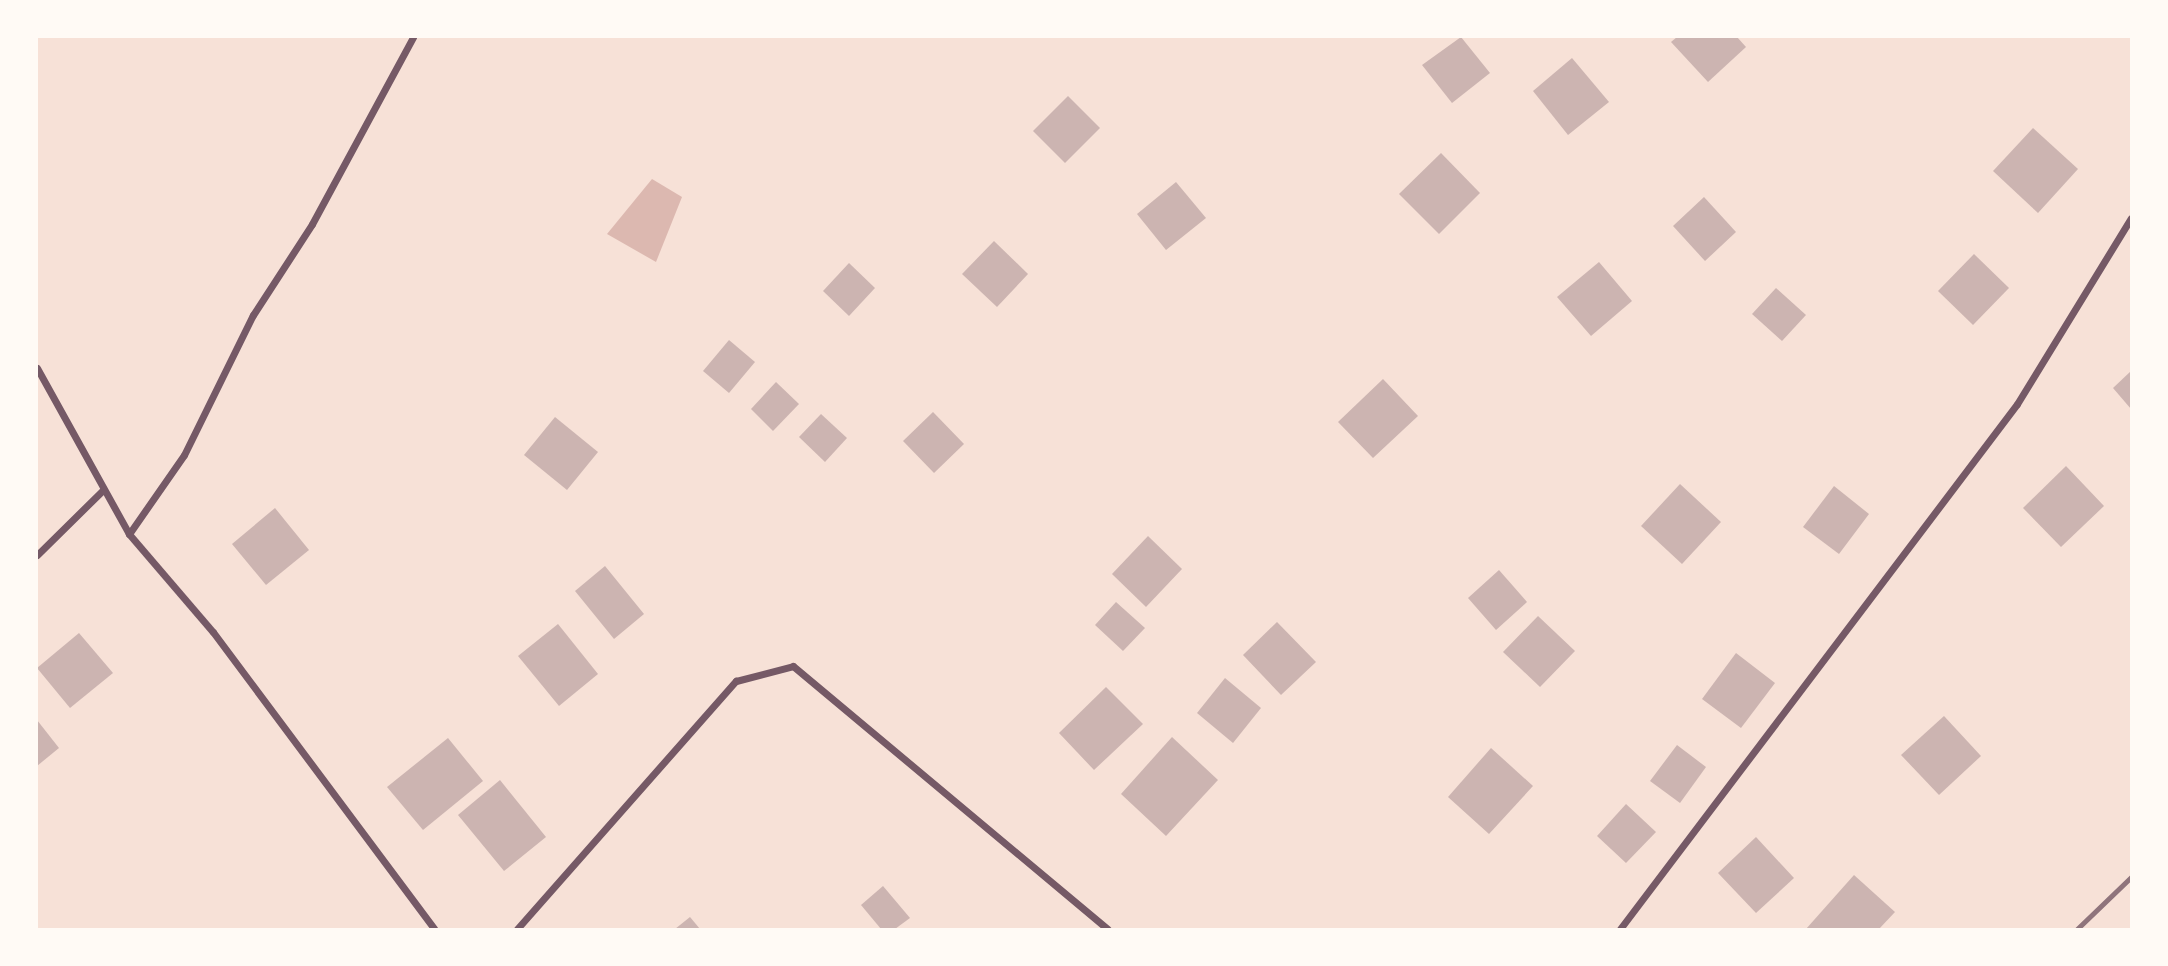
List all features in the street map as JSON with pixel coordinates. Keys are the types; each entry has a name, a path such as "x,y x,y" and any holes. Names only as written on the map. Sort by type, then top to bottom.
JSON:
{"street":[{"path":"129,534 184,455 253,315 312,224 413,37"},
{"path":"1620,929 2017,404 2131,218"},
{"path":"37,368 129,534 213,632 434,929"},
{"path":"37,555 103,491"},
{"path":"517,929 736,681 793,666 1107,929"}],"shaded area":[{"path":"652,179 682,197 656,262 607,234"}],"building":[{"path":"1461,37 1490,73 1452,103 1422,65"},
{"path":"1677,37 1737,37 1746,47 1708,82 1671,42"},
{"path":"1572,58 1609,102 1568,135 1533,91"},
{"path":"1068,96 1100,128 1065,163 1033,131"},
{"path":"2033,128 2078,169 2038,213 1993,171"},
{"path":"1441,153 1480,193 1439,234 1399,194"},
{"path":"1176,182 1206,218 1166,250 1137,214"},
{"path":"1704,197 1736,232 1705,261 1673,226"},
{"path":"994,241 1028,274 997,307 962,274"},
{"path":"1974,254 2009,288 1973,325 1938,291"},
{"path":"1599,262 1632,301 1591,336 1557,297"},
{"path":"849,263 875,288 849,316 823,291"},
{"path":"1776,288 1806,315 1782,341 1752,314"},
{"path":"729,340 755,362 729,393 703,371"},
{"path":"2131,371 2131,409 2113,388"},
{"path":"1383,379 1418,416 1373,458 1338,422"},
{"path":"776,382 799,404 773,431 751,409"},
{"path":"933,412 964,444 934,473 903,441"},
{"path":"821,414 847,438 825,462 799,437"},
{"path":"555,417 598,452 567,490 524,455"},
{"path":"2066,466 2104,506 2061,547 2023,508"},
{"path":"1680,484 1721,522 1682,564 1641,526"},
{"path":"1834,486 1869,514 1839,554 1803,527"},
{"path":"275,508 309,550 266,585 232,544"},
{"path":"1148,536 1182,569 1146,607 1112,574"},
{"path":"605,566 644,614 614,639 575,591"},
{"path":"1499,570 1527,602 1496,630 1468,598"},
{"path":"1116,602 1145,628 1123,651 1095,625"},
{"path":"1538,616 1575,651 1540,687 1503,652"},
{"path":"1277,622 1316,662 1281,695 1243,655"},
{"path":"558,624 598,674 559,706 518,656"},
{"path":"79,633 113,673 70,708 37,668"},
{"path":"1736,653 1775,683 1741,728 1702,699"},
{"path":"1225,678 1261,708 1233,743 1197,713"},
{"path":"1106,687 1143,724 1094,770 1059,733"},
{"path":"1944,716 1981,756 1939,795 1901,755"},
{"path":"37,720 59,748 37,766"},
{"path":"1172,737 1218,780 1166,836 1121,794"},
{"path":"448,738 483,781 423,830 387,787"},
{"path":"1677,745 1706,767 1680,803 1650,781"},
{"path":"1491,748 1533,786 1489,834 1448,797"},
{"path":"500,780 546,837 504,871 458,815"},
{"path":"1626,804 1656,832 1626,863 1597,836"},
{"path":"1756,837 1794,878 1756,913 1718,873"},
{"path":"1854,875 1895,912 1879,929 1806,929"},
{"path":"883,886 910,918 895,929 881,929 861,905"},
{"path":"690,917 700,929 675,929"}],"railway":[{"path":"2077,929 2131,877"}]}
